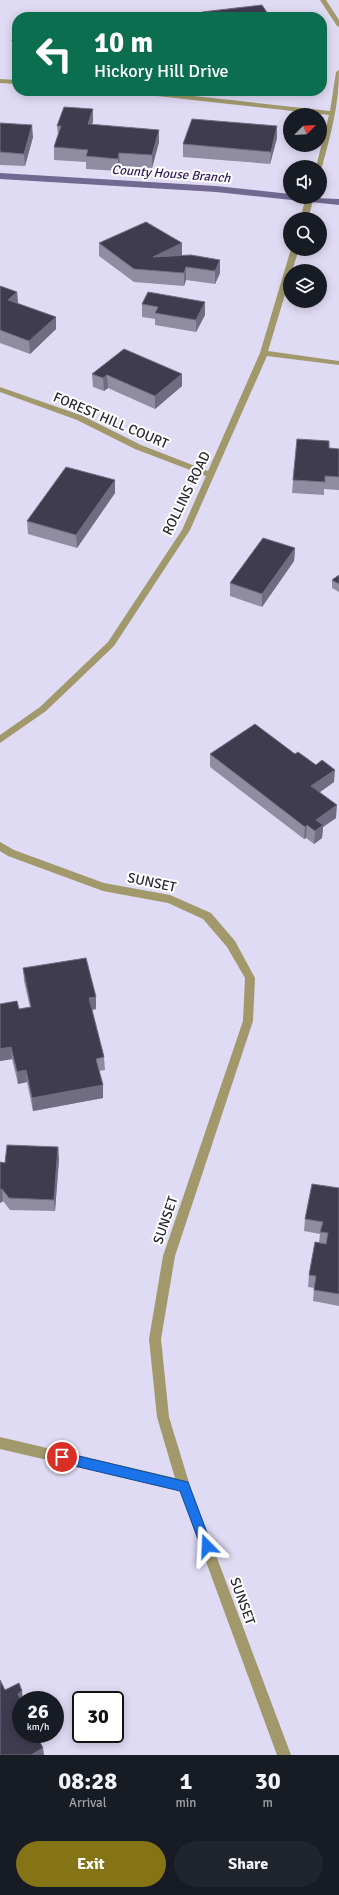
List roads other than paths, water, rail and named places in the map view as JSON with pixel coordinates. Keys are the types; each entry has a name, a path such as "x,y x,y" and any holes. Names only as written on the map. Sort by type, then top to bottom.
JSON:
{"street":[{"path":"323,0 339,25"},
{"path":"321,160 334,113 339,72"},
{"path":"0,81 12,82"},
{"path":"176,96 334,113"},
{"name":"ROLLINS ROAD","path":"0,740 43,709 111,644 186,530 264,352 293,256"},
{"path":"264,352 339,363"},
{"name":"FOREST HILL COURT","path":"0,389 80,418 138,447 211,475"},
{"name":"SUNSET","path":"0,846 12,853 103,887 170,899 207,916 231,944 250,978 248,1021 169,1256 155,1339 163,1417 184,1486 284,1755"},
{"path":"0,1443 184,1486"}],"waterway":[{"name":"County House Branch","path":"0,176 216,189 339,202"}]}
